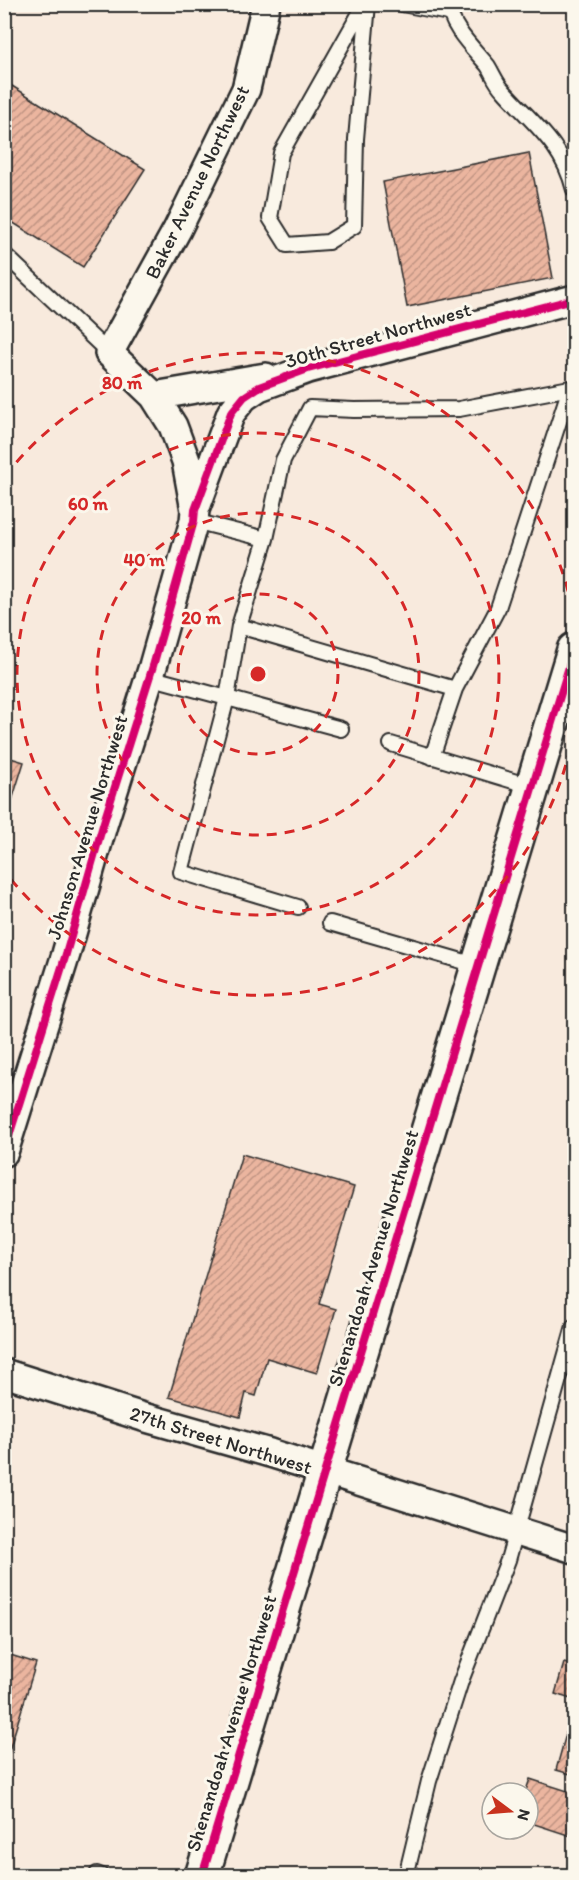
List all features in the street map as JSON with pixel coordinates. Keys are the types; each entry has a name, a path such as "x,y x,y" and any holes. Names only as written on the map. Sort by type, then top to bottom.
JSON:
{"main road":[{"name":"Shenandoah Avenue Northwest","path":"202,1875 574,650"}],"street":[{"name":"Baker Avenue Northwest","path":"110,353 177,230 246,89 266,4"},
{"name":"30th Street Northwest","path":"154,396 308,369 574,299"},
{"path":"110,353 154,396 173,426 186,460 195,516"},
{"name":"30th Street Northwest","path":"195,516 231,413 244,397 259,387 308,369"},
{"name":"Johnson Avenue Northwest","path":"4,1152 66,954 102,825 149,677 195,516"},
{"name":"27th Street Northwest","path":"4,1373 574,1549"}],"lane":[{"path":"366,4 356,139 354,226 328,242 287,245 270,218 281,153 366,4"},
{"path":"402,4 449,9 471,48 489,67 501,88 537,124 558,152 570,171 574,190"},
{"path":"4,254 110,353"},
{"path":"298,907 181,872 227,698 238,626 266,538 283,460 310,408 459,409 570,388 498,608 455,689 432,757"},
{"path":"195,516 266,538"},
{"path":"238,626 455,689"},
{"path":"149,677 341,729"},
{"path":"391,744 533,787"},
{"path":"330,922 479,966"},
{"path":"406,1875 429,1781 462,1681 508,1560 574,1326"}],"building":[{"path":"4,81 145,169 83,267 4,217"},
{"path":"529,153 553,278 407,307 383,182"},
{"path":"4,756 24,762 4,826"},
{"path":"242,1154 354,1187 319,1304 336,1309 317,1373 267,1358 256,1396 246,1393 240,1417 169,1397"},
{"path":"4,1653 36,1663 4,1767"},
{"path":"564,1663 574,1666 574,1700 555,1694"},
{"path":"569,1723 574,1724 574,1775 556,1770"},
{"path":"540,1782 574,1793 574,1837 540,1826"}],"cycle path":[{"path":"4,1152 153,666 194,521 195,510 231,413 244,397 259,387 308,369 574,299"},
{"path":"202,1876 574,650"}]}
